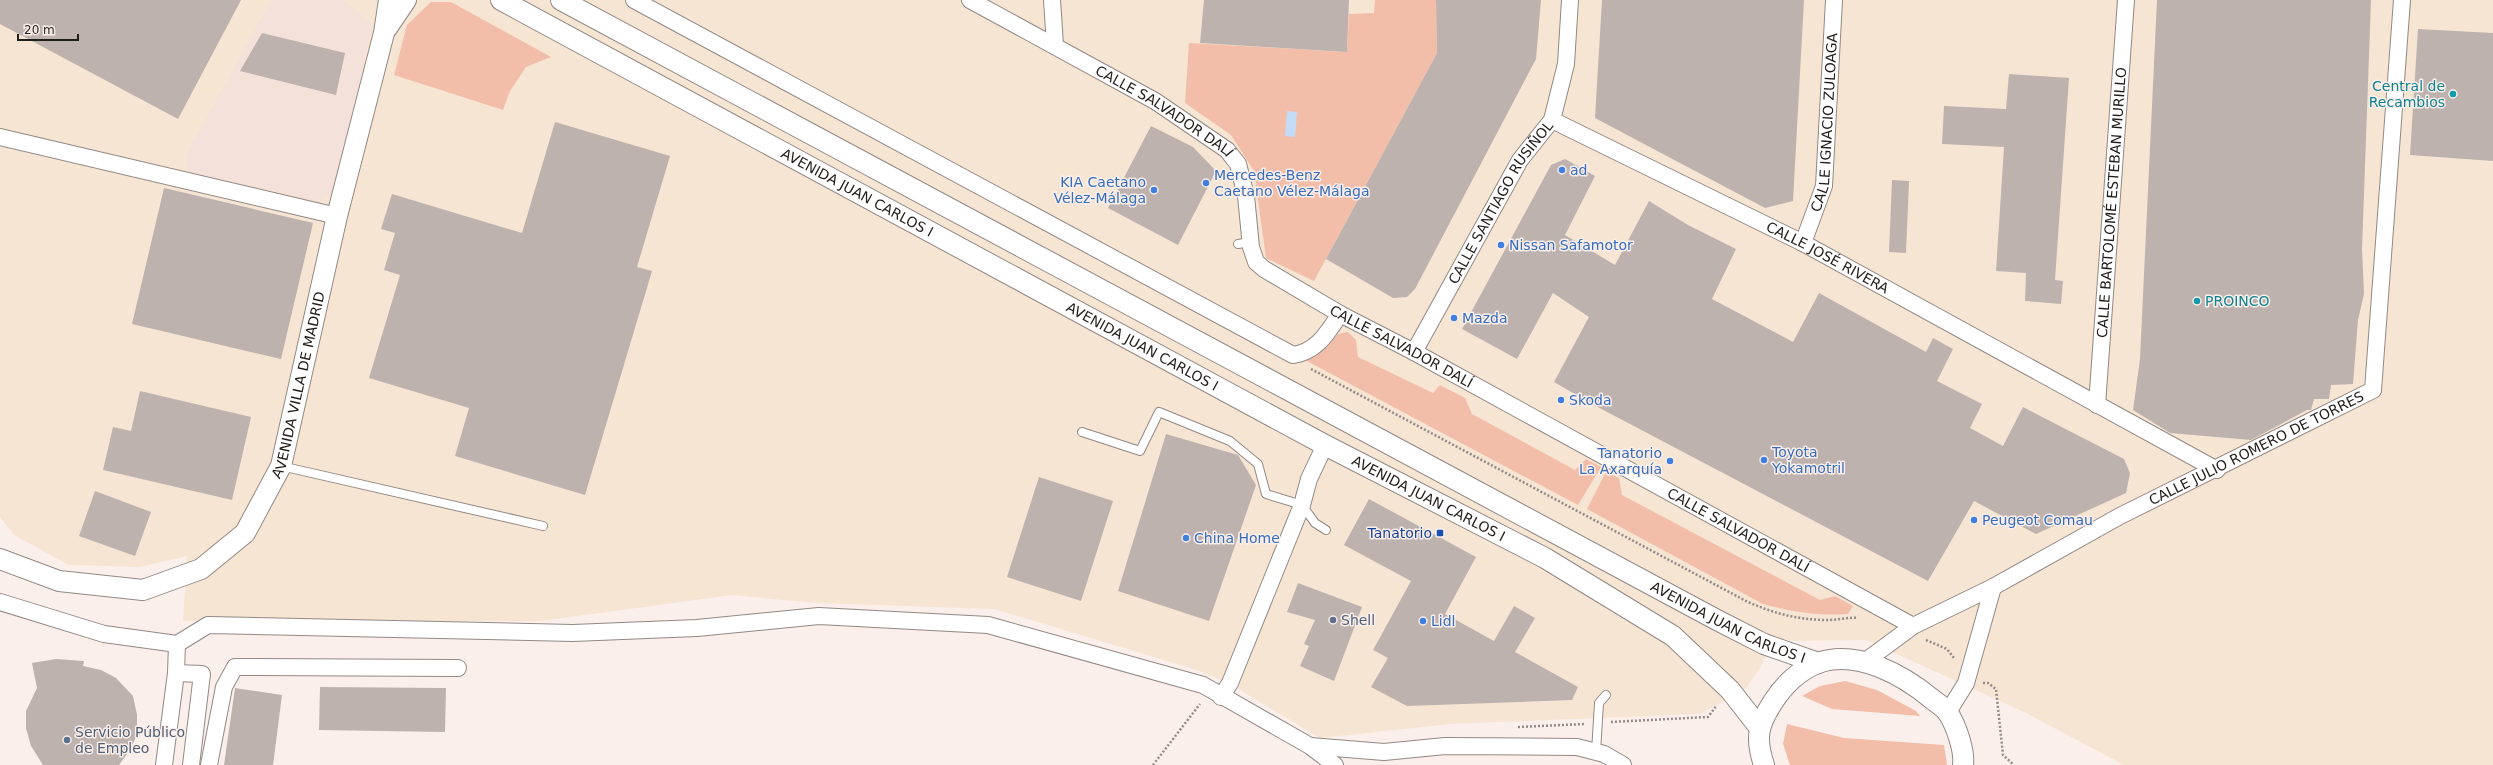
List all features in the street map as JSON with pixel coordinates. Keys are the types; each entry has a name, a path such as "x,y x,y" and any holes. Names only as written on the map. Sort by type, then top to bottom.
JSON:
{"street":[{"path":"384,33 389,0"},
{"path":"384,33 406,0"},
{"name":"AVENIDA JUAN CARLOS I","path":"501,0 1325,445 1545,558 1673,636 1730,690 1758,728"},
{"name":"AVENIDA JUAN CARLOS I","path":"561,0 1717,620 1764,644 1818,663"},
{"path":"634,0 1293,355 1308,351 1321,342 1340,314"},
{"name":"CALLE SALVADOR DALÍ","path":"970,0 1055,44 1155,101 1227,150 1238,164 1246,196 1245,243 1256,262 1340,314 1414,352 1913,626"},
{"path":"1052,0 1055,44"},
{"name":"CALLE SANTIAGO RUSIÑOL","path":"1414,352 1520,160 1552,120 1566,64 1570,0"},
{"name":"CALLE IGNACIO ZULOAGA","path":"1804,243 1824,186 1834,0"},
{"name":"CALLE BARTOLOMÉ ESTEBAN MURILLO","path":"2097,405 2126,0"},
{"name":"CALLE JULIO ROMERO DE TORRES","path":"1863,664 1913,626 1993,587 2120,516 2217,470 2373,390 2402,0"},
{"name":"AVENIDA VILLA DE MADRID","path":"0,559 59,581 143,590 201,569 245,533 280,466 336,216 384,33"},
{"name":"CALLE JOSÉ RIVERA","path":"1552,120 1804,243 2217,470"},
{"path":"0,137 336,216"},
{"path":"1221,697 1230,684 1302,505 1309,479 1325,445"},
{"path":"1948,712 1966,683 1993,587"},
{"path":"0,602 104,634 177,644 208,625 573,633 697,628 819,616 988,625 1203,685 1221,697 1310,746 1335,765"},
{"path":"164,765 176,673 177,644"},
{"path":"1764,765 1758,728 1782,689 1798,674 1818,663 1842,659 1889,671 1917,687 1948,712 1965,763"},
{"path":"209,765 224,687 235,667 458,668"},
{"path":"176,673 202,674 191,765"},
{"path":"1310,746 1384,752 1445,746 1532,745 1577,747 1596,752 1623,765"}],"lane":[{"path":"1082,432 1140,451 1159,412 1230,441 1258,464 1266,494 1302,505 1315,523 1326,530"},
{"path":"280,466 543,526"},
{"path":"1596,752 1599,704 1606,694"}],"path":[{"path":"1458,447 1767,610 1796,618 1829,620 1847,617 1863,618"},
{"path":"1511,727 1708,717 1730,690"},
{"path":"1153,765 1204,698 1221,697"}],"shaded area":[{"path":"0,0 2493,0 2493,765 2124,765 2024,712 1866,640 1794,641 1773,637 1761,667 1745,689 1700,714 1451,724 1320,738 1230,684 1197,670 994,609 815,603 732,595 541,621 183,621 187,556 140,567 69,565 14,535 0,517"},
{"path":"271,0 343,0 373,24 333,193 315,202 192,174 186,168 185,157"},
{"path":"1375,0 1436,0 1437,53 1314,281 1266,258 1254,171 1231,135 1185,103 1189,43 1347,52 1349,14 1374,13"},
{"path":"431,2 451,2 551,57 526,67 510,91 503,110 394,75 407,25"},
{"path":"1348,332 1356,340 1358,357 1433,393 1440,385 1465,398 1472,414 1575,470 1586,459 1601,467 1578,505 1305,360 1327,347 1338,334"},
{"path":"1606,472 1619,478 1622,495 1820,600 1835,596 1853,606 1848,614 1815,614 1763,604 1587,509"},
{"path":"1845,681 1877,690 1916,711 1920,716 1832,709 1802,696 1820,686"},
{"path":"1787,724 1844,738 1944,745 1947,765 1790,765 1783,744"}],"water":[{"path":"1287,111 1297,112 1295,137 1285,136"}],"building":[{"path":"0,0 241,0 178,119 0,24"},
{"path":"1204,0 1349,0 1347,52 1200,43"},
{"path":"1436,0 1541,0 1536,59 1415,289 1407,297 1393,298 1326,259 1437,53"},
{"path":"1602,0 1804,0 1793,201 1765,208 1595,118"},
{"path":"2157,0 2371,0 2362,249 2364,294 2358,320 2353,384 2331,385 2329,399 2314,399 2311,410 2307,410 2251,440 2170,433 2133,410 2140,359"},
{"name":"Central de Recambios","path":"2418,29 2493,33 2493,161 2410,155"},
{"path":"262,33 345,53 336,95 240,71"},
{"path":"2009,74 2069,78 2055,280 2063,281 2061,304 2025,301 2026,273 1996,271 2004,147 1942,144 1944,106 2006,109"},
{"path":"555,122 670,156 637,267 652,271 585,495 455,456 469,408 369,378 400,275 384,270 395,233 381,229 392,194 522,233"},
{"path":"1151,126 1193,147 1216,171 1178,245 1108,208"},
{"path":"1565,159 1595,176 1565,235 1615,265 1649,201 1688,225 1736,249 1712,299 1793,342 1819,293 1926,352 1933,338 1953,349 1937,381 1982,404 1970,428 2003,446 2023,407 2124,459 2130,473 2126,493 2036,534 1974,501 1928,581 1592,404 1554,382 1589,317 1553,293 1517,359 1462,329 1551,165"},
{"path":"1892,180 1909,181 1906,253 1889,252"},
{"path":"164,188 313,223 281,359 132,324"},
{"path":"140,391 251,417 232,500 103,470 113,427 131,431"},
{"name":"China Home","path":"1166,434 1238,455 1256,485 1209,621 1118,591"},
{"path":"1039,477 1113,501 1081,601 1007,577"},
{"path":"95,491 151,512 135,556 79,536"},
{"name":"Lidl","path":"1369,499 1476,557 1445,614 1494,641 1514,606 1535,618 1515,652 1578,687 1572,700 1407,706 1371,687 1388,658 1373,650 1411,581 1344,545"},
{"path":"1298,583 1362,607 1334,681 1300,666 1309,646 1304,644 1315,620 1287,612"},
{"path":"56,659 84,661 83,666 101,670 116,678 133,696 137,715 137,735 130,750 119,765 43,765 31,746 26,728 26,711 37,688 32,663"},
{"path":"320,687 446,688 445,732 319,730"},
{"path":"235,688 282,695 273,765 224,765"}],"place":[{"name":"Central de Recambios","path":"2453,94"},
{"name":"ad","path":"1562,170"},
{"name":"Mercedes-Benz Caetano Vélez-Málaga","path":"1206,183"},
{"name":"KIA Caetano Vélez-Málaga","path":"1154,190"},
{"name":"Nissan Safamotor","path":"1501,245"},
{"name":"PROINCO","path":"2197,301"},
{"name":"Mazda","path":"1454,318"},
{"name":"Skoda","path":"1561,400"},
{"name":"Toyota Yokamotril","path":"1764,460"},
{"name":"Tanatorio La Axarquía","path":"1670,461"},
{"name":"Peugeot Comau","path":"1974,520"},
{"name":"Tanatorio","path":"1440,533"},
{"name":"China Home","path":"1186,538"},
{"name":"Shell","path":"1333,620"},
{"name":"Lidl","path":"1423,621"},
{"name":"Servicio Público de Empleo","path":"67,740"}]}
